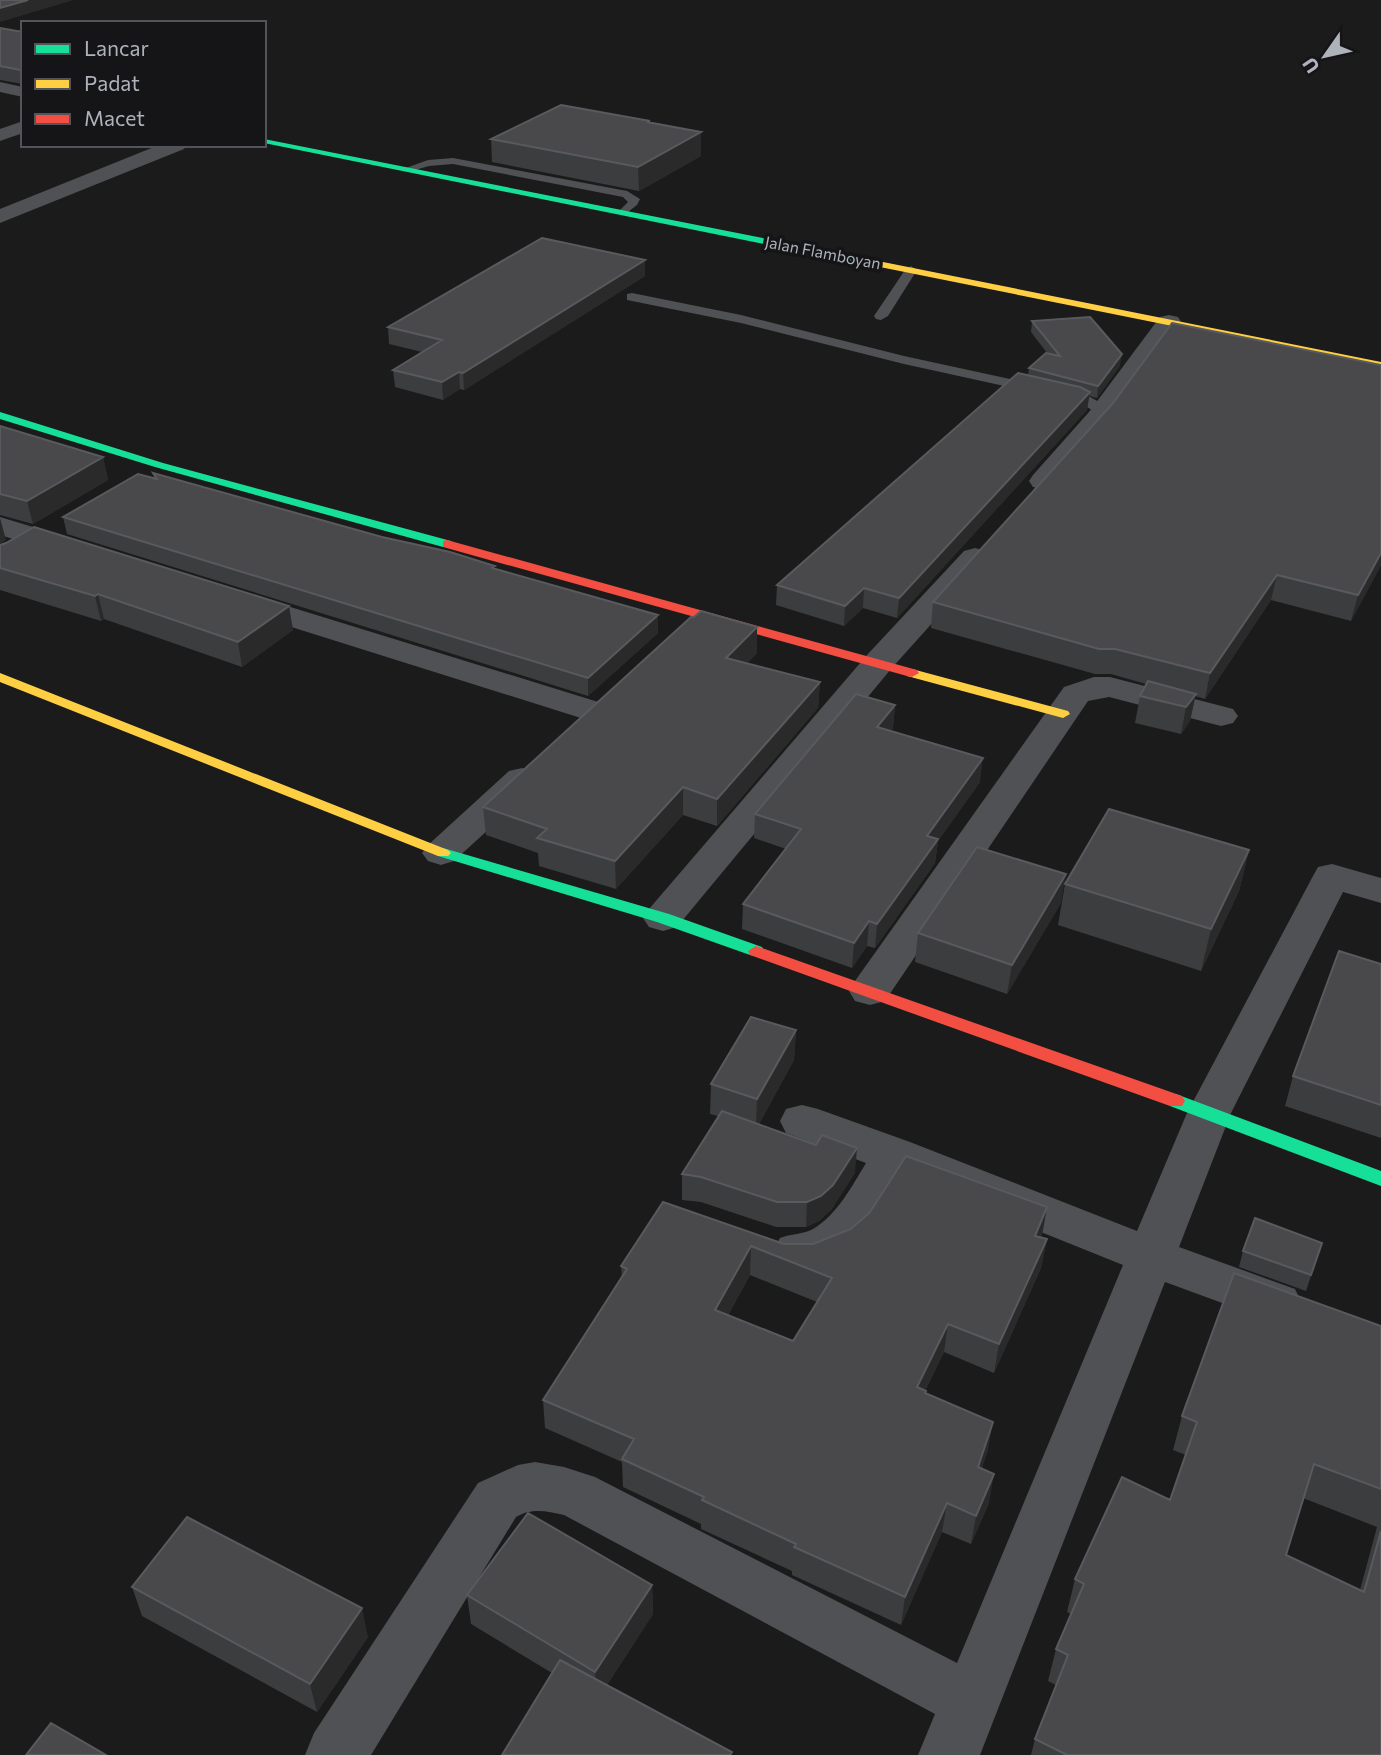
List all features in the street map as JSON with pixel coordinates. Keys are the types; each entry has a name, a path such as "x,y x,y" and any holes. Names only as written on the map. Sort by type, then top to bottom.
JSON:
{"street":[{"path":"0,87 21,92"},
{"path":"0,135 21,128"},
{"name":"Jalan Flamboyan","path":"266,141 1381,365"},
{"path":"0,217 172,147"},
{"path":"1025,501 1098,418 1169,322"},
{"path":"0,415 159,465 1063,714"},
{"path":"126,484 159,465"},
{"path":"36,537 70,517"},
{"path":"663,918 878,662 998,532"},
{"path":"5,540 36,537 102,557"},
{"path":"206,590 606,703 441,853"},
{"path":"673,640 702,613"},
{"path":"0,677 441,853 663,918 1209,1113 1381,1179"},
{"path":"870,991 1076,694 1094,687 1110,687 1221,716"},
{"path":"949,1755 1209,1113 1332,876 1381,891"},
{"path":"802,1121 894,1154 1150,1257 1317,1318"},
{"path":"758,1243 783,1251 811,1251 831,1242 849,1226 894,1154"},
{"path":"336,1755 497,1500 519,1486 543,1485 576,1494 972,1702"}],"lane":[{"path":"881,316 911,270"},
{"path":"632,297 741,319 1083,399 1100,408 1098,418"}],"building":[{"path":"0,0 28,0 0,8"},
{"path":"0,28 21,32 21,70 0,66"},
{"path":"561,105 701,132 638,167 491,139"},
{"path":"542,238 645,260 463,373 459,372 442,382 393,370 442,340 388,327"},
{"path":"1090,317 1122,354 1098,386 1029,368 1046,353 1060,356 1032,321"},
{"path":"1172,323 1381,365 1381,553 1358,595 1277,575 1210,673 1115,649 1099,649 933,602 1113,403"},
{"path":"1018,373 1080,387 1090,392 899,598 864,588 845,606 777,585"},
{"path":"0,426 103,457 27,501 0,494"},
{"path":"153,473 382,537 450,552 495,566 492,568 658,615 588,678 63,517 138,474 157,479"},
{"path":"34,527 289,606 238,642 98,594 95,596 0,568 0,545"},
{"path":"701,611 757,627 726,658 820,682 717,799 683,787 615,861 537,838 547,829 483,807 691,617"},
{"path":"1148,681 1196,694 1186,707 1140,696"},
{"path":"856,694 895,705 877,727 983,758 927,836 938,839 877,924 869,921 854,943 743,904 801,829 755,814"},
{"path":"1109,809 1249,850 1211,929 1065,884"},
{"path":"977,847 1066,874 1012,965 918,933"},
{"path":"1339,951 1381,964 1381,1105 1293,1076"},
{"path":"751,1017 796,1030 757,1099 711,1084"},
{"path":"722,1111 816,1145 822,1135 857,1148 833,1185 821,1196 807,1202 777,1202 701,1177 682,1174"},
{"path":"906,1156 1047,1207 1035,1236 1047,1239 999,1344 948,1324 917,1387 926,1391 925,1393 993,1422 978,1467 994,1474 976,1516 947,1503 905,1597 794,1547 796,1544 622,1459 634,1439 543,1400 627,1269 621,1266 663,1202 784,1244 813,1244 851,1229 870,1212","holes":["751,1246 832,1278 793,1341 715,1310"]},
{"path":"1255,1218 1322,1243 1311,1275 1243,1251"},
{"path":"1234,1273 1381,1326 1381,1489 1314,1464 1286,1555 1364,1592 1381,1531 1381,1755 1067,1755 1035,1739 1068,1655 1056,1649 1084,1584 1075,1579 1122,1477 1170,1500 1197,1422 1182,1416"},
{"path":"528,1513 652,1585 595,1672 467,1595"},
{"path":"187,1517 362,1608 310,1684 132,1587"},
{"path":"560,1660 732,1752 730,1755 502,1755"},
{"path":"51,1723 106,1755 26,1755"}],"traffic: fast":[{"path":"266,141 868,262"},
{"path":"0,415 159,465 447,544"},
{"path":"443,853 663,918 756,951"},
{"path":"1176,1101 1381,1179"}],"traffic: slow":[{"path":"868,262 1381,365"},
{"path":"912,673 1063,714"},
{"path":"0,677 443,853"}],"traffic: jam":[{"path":"447,544 912,673"},
{"path":"756,951 1176,1101"}]}
